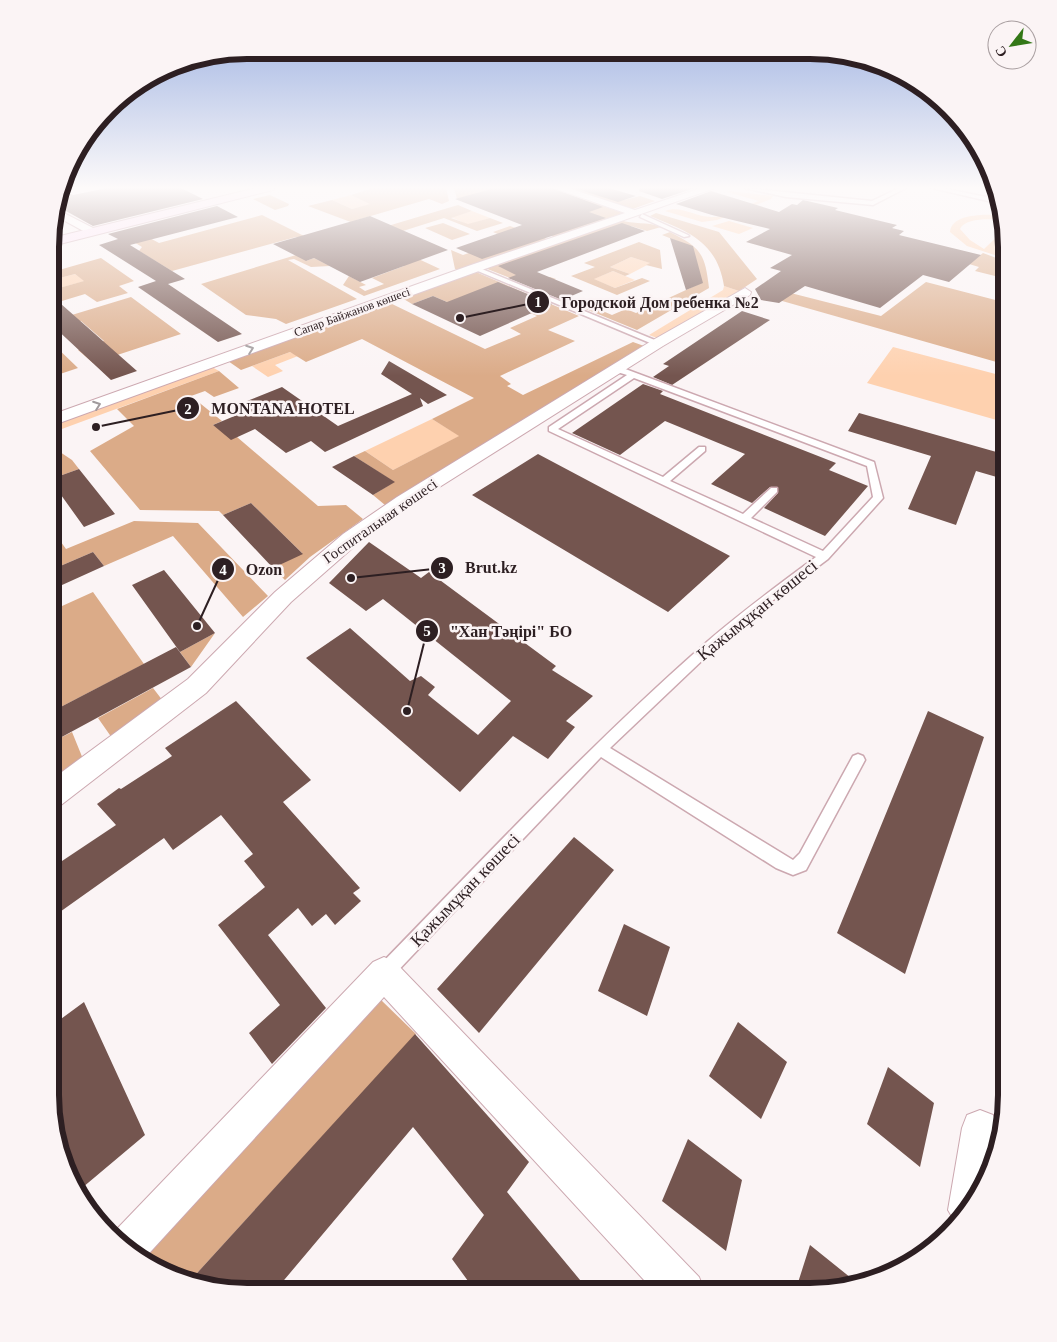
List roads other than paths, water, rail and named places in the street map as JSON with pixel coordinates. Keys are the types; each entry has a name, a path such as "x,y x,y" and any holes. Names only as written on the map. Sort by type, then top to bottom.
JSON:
{"street":[{"name":"Сапар Байжанов көшесі","path":"59,418 475,268 528,251"},
{"name":"Госпитальная көшесі","path":"59,790 198,686 283,597 350,539 404,501 625,372 658,343 745,292"},
{"name":"Қажымұқан көшесі","path":"131,1243 384,973"},
{"path":"384,973 676,1283"},
{"path":"970,1194 980,1128"}],"lane":[{"path":"475,268 658,343"},
{"path":"625,372 552,429 824,556"},
{"name":"Қажымұқан көшесі","path":"384,973 601,750 711,644 788,582 824,556 878,498 871,464 625,372"},
{"path":"664,481 702,449"},
{"path":"744,519 774,490"},
{"path":"601,750 781,863 793,868 801,865 858,760"}],"place":[{"name":"Городской Дом ребенка №2","path":"460,318"},
{"name":"MONTANA HOTEL","path":"96,427"},
{"name":"Brut.kz","path":"351,578"},
{"name":"Ozon","path":"197,626"},
{"name":"\"Хан Тәңірі\" БО","path":"407,711"}]}
